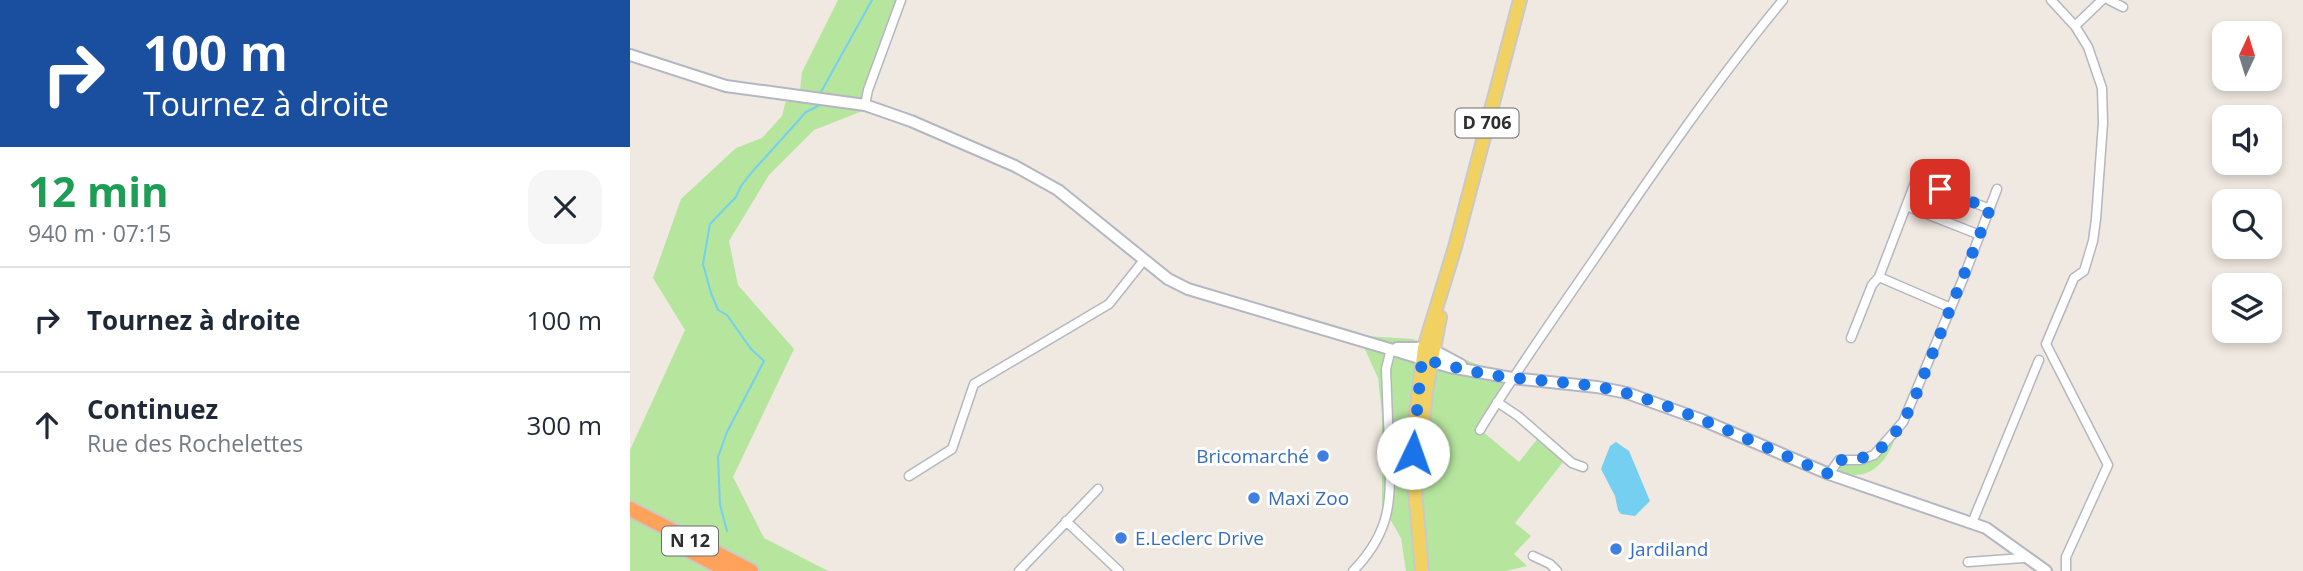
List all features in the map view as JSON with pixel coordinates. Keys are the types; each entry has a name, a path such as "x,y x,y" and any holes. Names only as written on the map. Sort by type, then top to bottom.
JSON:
{"highway":[{"name":"N 12","path":"630,509 751,571"},
{"name":"N 12","path":"630,520 728,571"}],"main road":[{"name":"D 706","path":"1422,571 1413,438 1425,354 1520,0"}],"street":[{"path":"865,105 901,0"},
{"path":"1480,430 1512,378 1677,137 1783,0"},
{"path":"2051,0 2075,26 2088,47 2102,88 2103,123 2093,241 2084,271 2074,278 2046,344 2108,465 2066,557 2066,571"},
{"path":"2075,26 2102,0"},
{"path":"2109,0 2123,7"},
{"path":"630,55 726,86 865,105 911,121 1036,177 1058,190 1168,279 1188,289 1391,349 1425,354 1473,372 1627,393 1702,420 1829,474 1972,523 1996,534 2046,571"},
{"path":"1850,338 1872,285 1879,276 1916,180 1990,209"},
{"path":"1829,474 1839,460 1860,460 1874,455 1903,422 1997,189"},
{"path":"1906,206 1980,235"},
{"path":"909,475 952,449 974,384 1109,304 1144,260"},
{"path":"1879,276 1951,308"},
{"path":"1353,571 1377,539 1391,496 1386,369 1391,349"},
{"path":"1972,523 2039,360"},
{"path":"1497,402 1518,416 1572,464 1583,467"},
{"path":"1019,571 1098,489"},
{"path":"1066,521 1119,571"},
{"path":"1533,556 1550,564 1557,571"},
{"path":"1968,562 2026,556"}],"green space":[{"path":"838,0 905,0 865,110 814,130 769,175 729,241 738,285 794,349 733,477 764,538 828,571 630,571 630,450 685,330 653,278 681,199 736,148 762,138 782,116 789,88 800,90 802,72"},
{"path":"1365,336 1413,339 1504,375 1498,406 1482,431 1519,462 1539,437 1563,462 1515,523 1531,536 1514,554 1527,566 1506,571 1406,571 1401,538 1382,505 1382,415 1378,378 1364,347"},
{"path":"1894,441 1885,458 1873,470 1858,475 1839,472 1841,464 1861,462"}],"water":[{"path":"1616,442 1629,451 1650,501 1635,516 1621,514 1618,510 1615,496 1601,469 1610,446"}],"waterway":[{"path":"821,92 872,0"},
{"path":"727,531 720,505 718,457 727,432 764,361 751,349 727,315 718,310 711,293 703,264 710,224 736,197 752,172 806,112 818,106"}],"place":[{"name":"Bricomarché","path":"1323,456"},
{"name":"Maxi Zoo","path":"1254,498"},
{"name":"E.Leclerc Drive","path":"1121,538"},
{"name":"Jardiland","path":"1616,549"}],"route":[{"path":"1413,453 1422,359 1512,378 1627,393 1702,420 1829,474 1839,460 1860,460 1874,455 1903,422 1912,405 1990,209 1940,189"}]}
